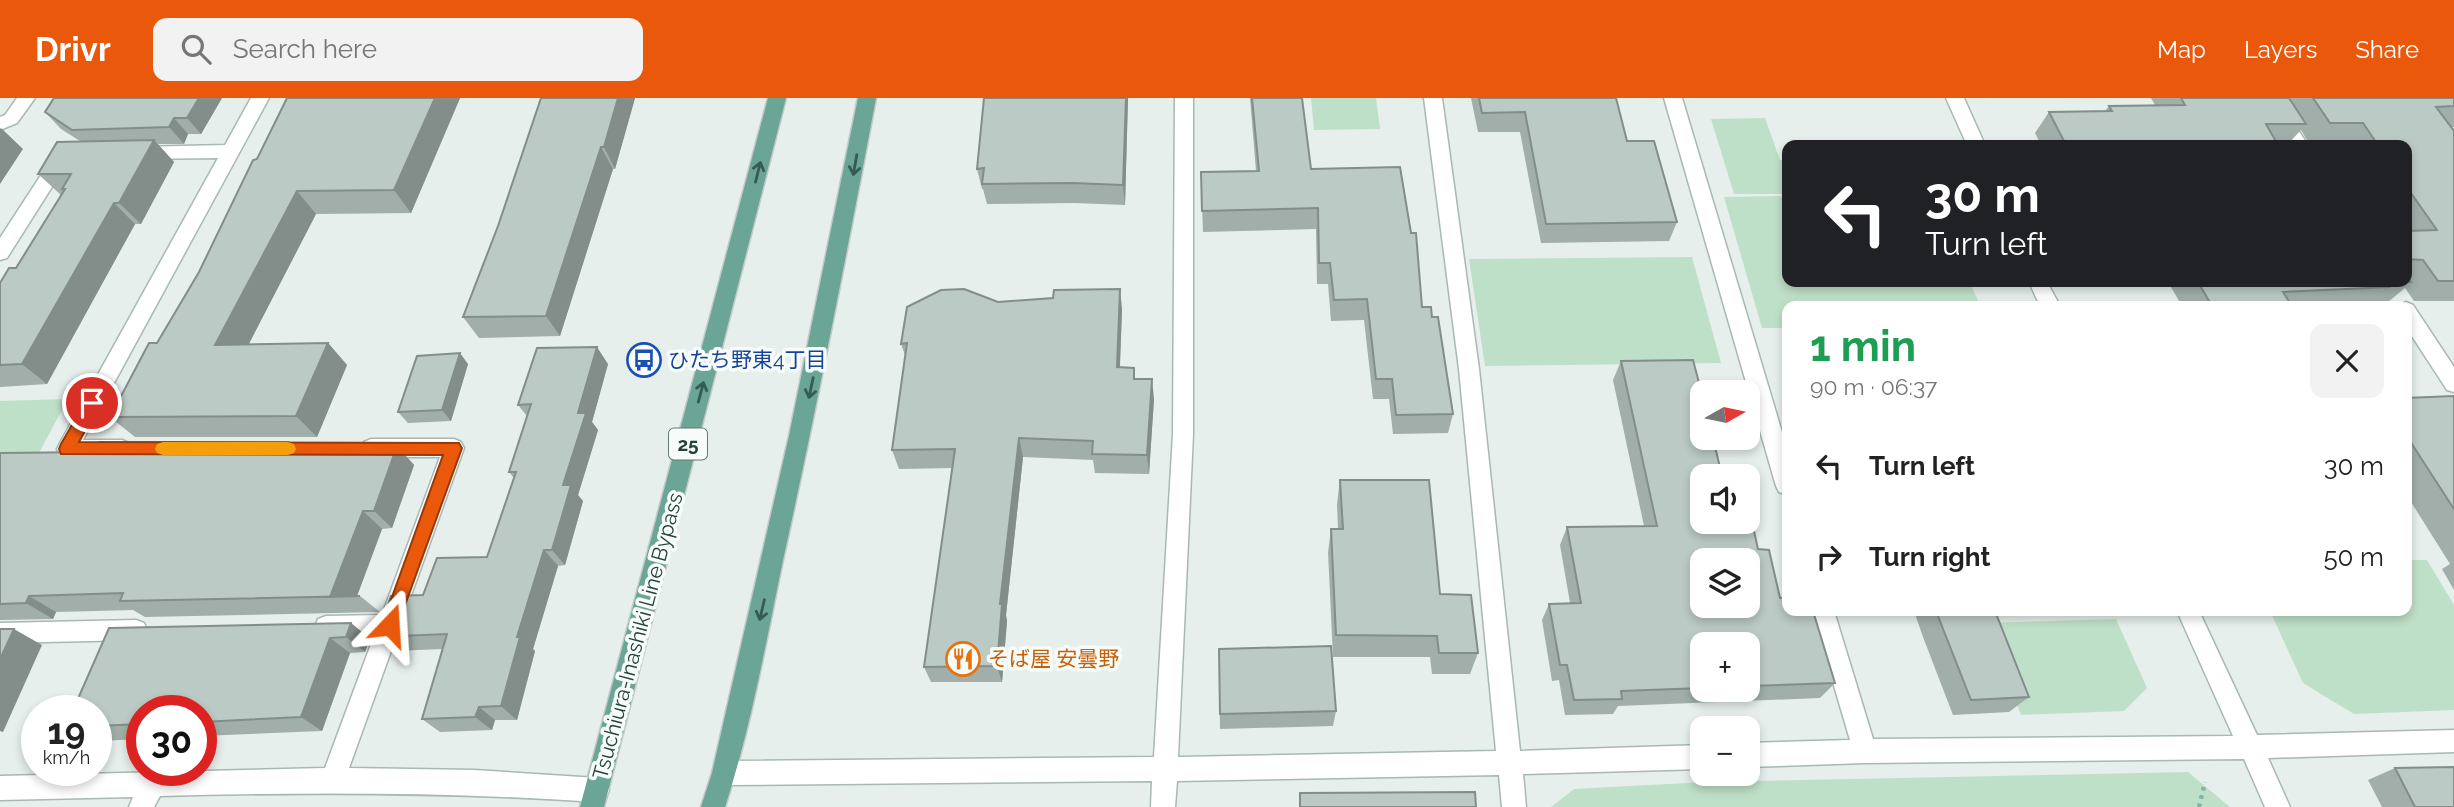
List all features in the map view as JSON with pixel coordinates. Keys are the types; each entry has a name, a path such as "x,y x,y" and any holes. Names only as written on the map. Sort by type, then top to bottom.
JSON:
{"main road":[{"name":"Tsuchiura-Inashiki Line Bypass","path":"595,799 777,98"},
{"path":"713,807 724,773 790,490 834,279 867,98"}],"street":[{"path":"0,124 11,119 26,98"},
{"path":"136,449 67,449 260,98"},
{"path":"1163,807 1183,434 1184,98"},
{"path":"1433,98 1469,369 1514,807"},
{"path":"1673,98 1782,469"},
{"path":"1955,98 1974,140"},
{"path":"2267,98 2296,140"},
{"path":"120,154 231,151"},
{"path":"0,253 64,155 78,155"},
{"path":"2412,319 2454,384"},
{"path":"333,780 454,448 357,448"},
{"path":"1824,616 1865,751"},
{"path":"2190,616 2278,807"},
{"path":"307,627 390,625"},
{"path":"0,633 153,630"},
{"path":"1760,755 2454,741"},
{"path":"724,773 1166,770 1511,764 1690,757"},
{"path":"0,788 147,796 333,780 474,782 595,799"}],"path":[{"path":"2199,807 2208,771"}],"green space":[{"path":"1311,98 1376,98 1380,129 1314,130"},
{"path":"1765,118 1782,160 1782,194 1734,194 1711,119"},
{"path":"1782,196 1782,287 1972,287 1978,301 1782,301 1782,328 1762,328 1724,197"},
{"path":"1692,257 1721,363 1485,366 1469,259"},
{"path":"68,399 35,460 0,461 0,401"},
{"path":"2412,560 2427,560 2454,605 2454,710 2354,714 2303,683 2272,616 2412,616"},
{"path":"2116,619 2147,688 2124,711 2021,715 1985,623"},
{"path":"2188,772 2230,807 1551,807 1574,789 1690,783 1690,786 1760,786 1760,781"}],"building":[{"path":"54,98 199,98 187,118 174,118 169,127 72,130 45,112"},
{"path":"287,98 435,98 394,190 297,191 215,345 328,343 296,416 110,417 149,343 157,343 199,272 253,160 257,159"},
{"path":"541,98 618,98 546,316 463,317 498,226"},
{"path":"984,98 1126,98 1123,185 982,184 984,168 977,169"},
{"path":"1252,98 1302,98 1311,169 1400,167 1411,233 1416,233 1422,307 1431,307 1432,317 1438,317 1453,414 1396,415 1392,379 1376,379 1367,299 1334,300 1330,263 1319,263 1318,208 1202,211 1201,172 1259,171"},
{"path":"1479,98 1616,98 1627,141 1654,141 1677,222 1546,224 1525,112 1482,113"},
{"path":"2181,98 2289,98 2306,124 2266,124 2275,140 2063,140 2049,112 2112,111 2109,106 2185,105"},
{"path":"2313,98 2454,98 2454,106 2436,107 2454,131 2454,281 2438,281 2423,260 2412,259 2412,231 2437,230 2412,195 2412,140 2375,140 2363,123 2330,123"},
{"path":"154,140 119,203 114,203 22,364 0,365 0,283 9,268 16,268 65,189 62,189 71,174 38,174 57,142"},
{"path":"2201,287 2389,287 2283,292 2289,301 2209,301"},
{"path":"964,289 998,302 1053,298 1054,290 1120,289 1117,367 1134,368 1134,379 1152,379 1147,455 1092,454 1093,441 1019,438 1000,604 997,666 924,667 955,449 892,450 907,343 901,344 907,307 941,290"},
{"path":"597,347 578,413 586,413 563,485 571,485 552,550 544,550 517,637 520,637 501,706 479,707 475,717 422,719 447,634 376,637 391,596 423,595 437,558 487,557 516,472 509,472 531,404 518,405 537,348"},
{"path":"460,353 442,410 398,412 417,356"},
{"path":"1693,360 1698,380 1690,380 1690,450 1716,450 1719,464 1690,464 1690,534 1755,534 1758,548 1690,548 1690,618 1760,618 1760,549 1769,550 1782,598 1782,616 1815,616 1835,683 1760,686 1760,632 1690,632 1690,688 1621,691 1622,699 1574,700 1567,665 1560,665 1549,604 1581,603 1567,527 1657,526 1621,361"},
{"path":"2454,396 2454,509 2412,444 2412,398"},
{"path":"99,442 288,442 284,449 397,446 374,511 363,511 330,597 120,601 123,593 29,596 26,603 0,604 0,453 94,452"},
{"path":"1340,480 1429,480 1440,594 1471,595 1478,653 1439,653 1437,636 1336,635 1331,529 1343,529"},
{"path":"1938,616 1997,616 2029,697 1971,700"},
{"path":"351,623 346,637 330,638 301,717 217,721 217,695 126,695 126,725 112,725 112,695 80,695 109,628"},
{"path":"0,629 14,629 0,659"},
{"path":"1331,646 1336,711 1220,714 1219,649"},
{"path":"2454,767 2454,807 2415,807 2395,768"},
{"path":"1475,792 1476,807 1300,807 1300,793"}],"slow traffic":[{"path":"163,449 288,449"}],"place":[{"name":"ひたち野東4丁目","path":"644,360"},
{"name":"そば屋 安曇野","path":"963,659"}],"route":[{"path":"92,403 67,449 454,448 390,625"}]}
